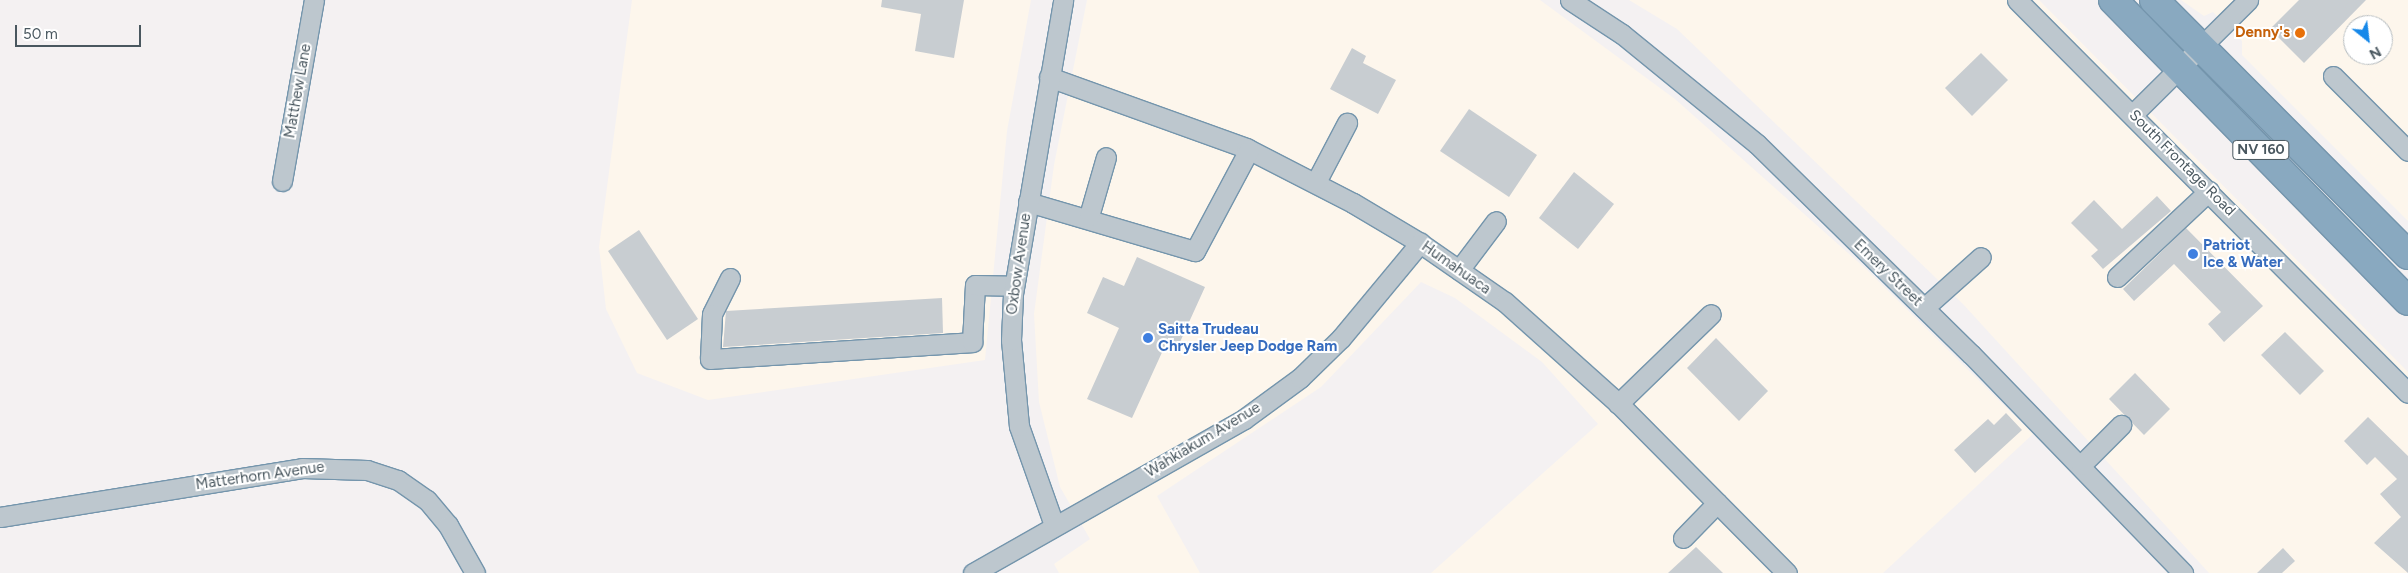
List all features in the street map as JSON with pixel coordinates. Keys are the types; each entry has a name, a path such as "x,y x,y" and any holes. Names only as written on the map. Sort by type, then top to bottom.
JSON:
{"highway":[{"name":"NV 160","path":"2114,0 2179,69 2408,301"},
{"name":"NV 160","path":"2154,0 2408,255"},
{"path":"2381,275 2408,286"}],"street":[{"name":"Matthew Lane","path":"282,181 314,0"},
{"name":"Oxbow Avenue","path":"1054,525 1030,467 1015,402 1011,340 1014,286 1062,0"},
{"name":"Emery Street","path":"1570,0 1622,34 1756,144 1924,308 2184,573"},
{"name":"South Frontage Road","path":"2017,0 2133,114 2408,393"},
{"path":"2133,114 2248,0"},
{"path":"2333,76 2408,151"},
{"name":"Humahuaca","path":"1049,77 1249,150 1316,182 1420,243 1505,302 1618,404 1787,573"},
{"path":"1316,182 1347,123"},
{"path":"1028,202 1089,216 1195,251 1249,150"},
{"path":"1089,216 1106,156"},
{"path":"2117,277 2209,191"},
{"path":"1459,270 1496,221"},
{"name":"Wahkiakum Avenue","path":"973,573 1054,525 1244,419 1300,378 1341,338 1420,243"},
{"path":"1924,308 1981,257"},
{"path":"730,278 712,314 710,359 972,342 975,285 1014,286"},
{"path":"1618,404 1711,314"},
{"path":"2081,466 2121,425"},
{"name":"Matterhorn Avenue","path":"0,516 302,468 368,470 398,480 427,500 448,525 475,573"},
{"path":"1683,538 1717,503"}],"shaded area":[{"path":"632,0 1031,0 1007,131 985,360 708,400 637,373 606,309 599,247"},
{"path":"1087,0 1540,0 1675,99 1866,269 2033,434 1883,573 1431,573 1598,424 1542,362 1455,298 1421,282 1321,387 1157,496 1200,573 1059,573 1054,564 1090,539 1060,487 1039,402 1034,314 1054,165"},
{"path":"1629,0 2039,0 2408,372 2408,573 2209,573 1963,304 1677,29"},
{"path":"2181,0 2408,0 2408,221 2242,55 2242,41 2213,12 2204,16"}],"building":[{"path":"882,0 964,0 954,58 915,51 921,14 881,7"},
{"path":"2299,0 2366,0 2351,15 2343,15 2343,23 2304,63 2270,29"},
{"path":"1352,48 1366,56 1363,63 1396,80 1378,114 1330,89"},
{"path":"1981,53 2008,80 1972,116 1945,88"},
{"path":"1469,109 1537,155 1509,197 1440,151"},
{"path":"1574,172 1614,204 1578,249 1539,218"},
{"path":"2157,196 2171,211 2103,269 2091,256 2098,250 2071,223 2094,200 2122,229"},
{"path":"2186,228 2263,306 2224,342 2208,324 2221,312 2174,264 2134,301 2123,289"},
{"path":"639,230 698,319 667,340 608,251"},
{"name":"Saitta Trudeau Chrysler Jeep Dodge Ram","path":"1137,257 1205,287 1175,353 1164,348 1132,418 1087,399 1119,328 1087,313 1103,277 1124,286"},
{"path":"942,298 943,333 723,347 726,311"},
{"path":"2285,332 2324,371 2300,395 2261,355"},
{"path":"1716,338 1768,391 1739,421 1687,368"},
{"path":"2135,373 2170,409 2144,435 2109,399"},
{"path":"2006,413 2022,430 1975,473 1954,450 1988,419 1994,425"},
{"path":"2368,417 2408,456 2408,573 2374,543 2401,517 2380,494 2397,479 2375,457 2367,465 2344,441"},
{"path":"1696,547 1723,573 1668,573"},
{"path":"2283,548 2295,561 2282,573 2257,573"}],"place":[{"name":"Denny's","path":"2300,33"},
{"name":"Patriot Ice & Water","path":"2193,254"},
{"name":"Saitta Trudeau Chrysler Jeep Dodge Ram","path":"1148,338"}]}
